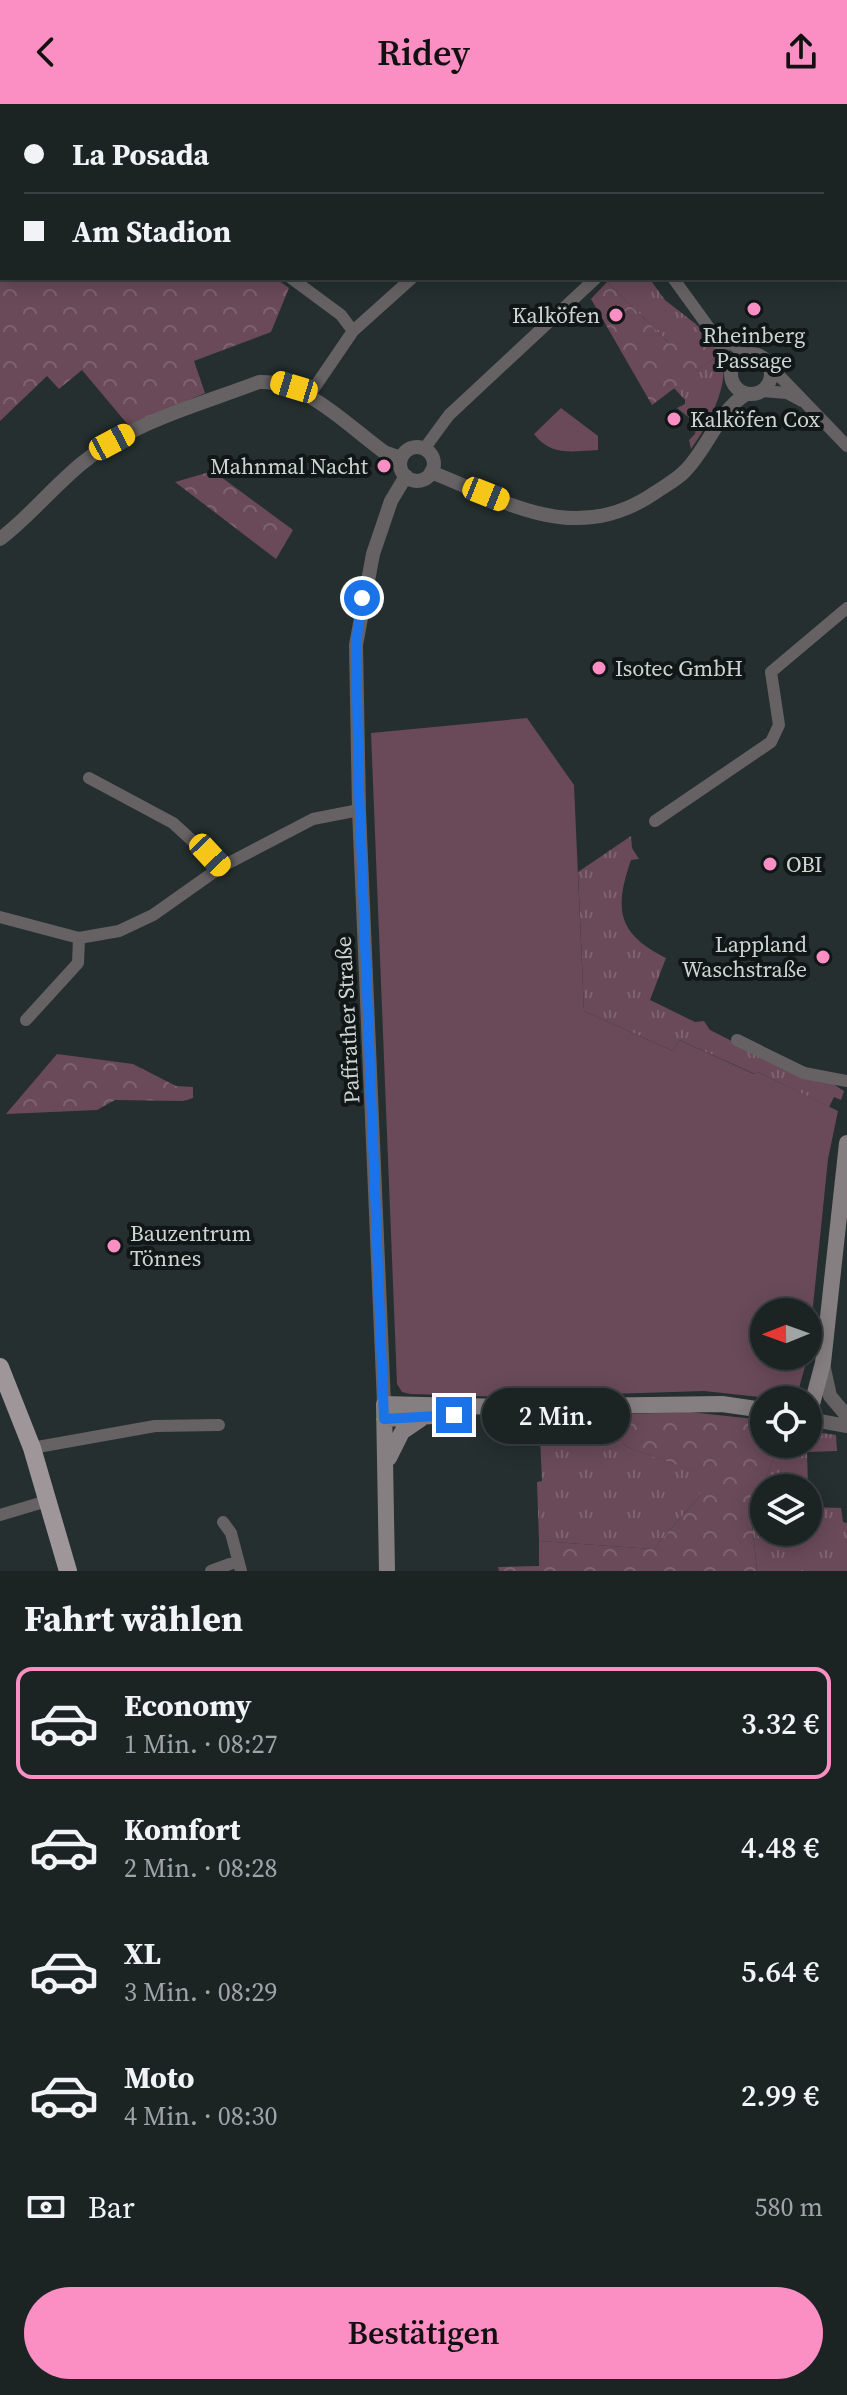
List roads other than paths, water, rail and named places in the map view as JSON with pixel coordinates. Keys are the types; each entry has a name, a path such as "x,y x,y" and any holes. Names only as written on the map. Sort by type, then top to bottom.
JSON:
{"main road":[{"path":"817,1386 823,1363 847,1143"},
{"path":"0,1367 32,1448 68,1571"},
{"path":"384,1411 722,1404 750,1408"},
{"path":"384,1411 429,1416 478,1414 502,1407"},
{"name":"Paffrather Straße","path":"384,1411 387,1571"},
{"path":"386,1471 402,1432 412,1422 429,1416"}],"street":[{"path":"294,280 341,315 353,331"},
{"path":"308,397 353,331 410,280"},
{"path":"424,449 449,415 594,280"},
{"path":"674,280 732,371 733,384 746,394"},
{"path":"701,318 746,355 756,355 768,364 847,446"},
{"path":"710,436 732,371 746,355"},
{"path":"762,391 771,376 768,364"},
{"path":"0,539 82,463 144,425 259,382 275,381 308,397 384,452 401,458"},
{"path":"431,472 530,512 568,521 602,517 632,507 685,472 729,406 746,394 762,391 787,393 808,405"},
{"path":"410,448 424,449 433,459 431,472 418,480 406,476 401,470 401,458 410,448"},
{"name":"Paffrather Straße","path":"384,1411 359,810 357,634 373,554 391,501 406,476"},
{"path":"655,821 771,742 779,725 771,672 847,608"},
{"path":"89,778 173,823 221,867"},
{"path":"0,917 79,938 119,931 153,915 221,867 313,819 359,810"},
{"path":"26,1020 78,963 79,938"},
{"path":"737,1040 804,1073 847,1081"},
{"path":"823,1363 830,1396 847,1416"},
{"path":"822,1421 847,1426"},
{"path":"32,1448 155,1426 219,1425"},
{"path":"0,1515 47,1501"},
{"path":"211,1571 240,1566 231,1533 223,1522"}],"place":[{"name":"Rheinberg Passage","path":"754,309"},
{"name":"Kalköfen","path":"616,315"},
{"name":"Kalköfen Cox","path":"674,419"},
{"name":"Mahnmal Nacht","path":"384,466"},
{"name":"Isotec GmbH","path":"599,668"},
{"name":"OBI","path":"770,864"},
{"name":"Lappland Waschstraße","path":"823,957"},
{"name":"Bauzentrum Tönnes","path":"114,1246"}]}
